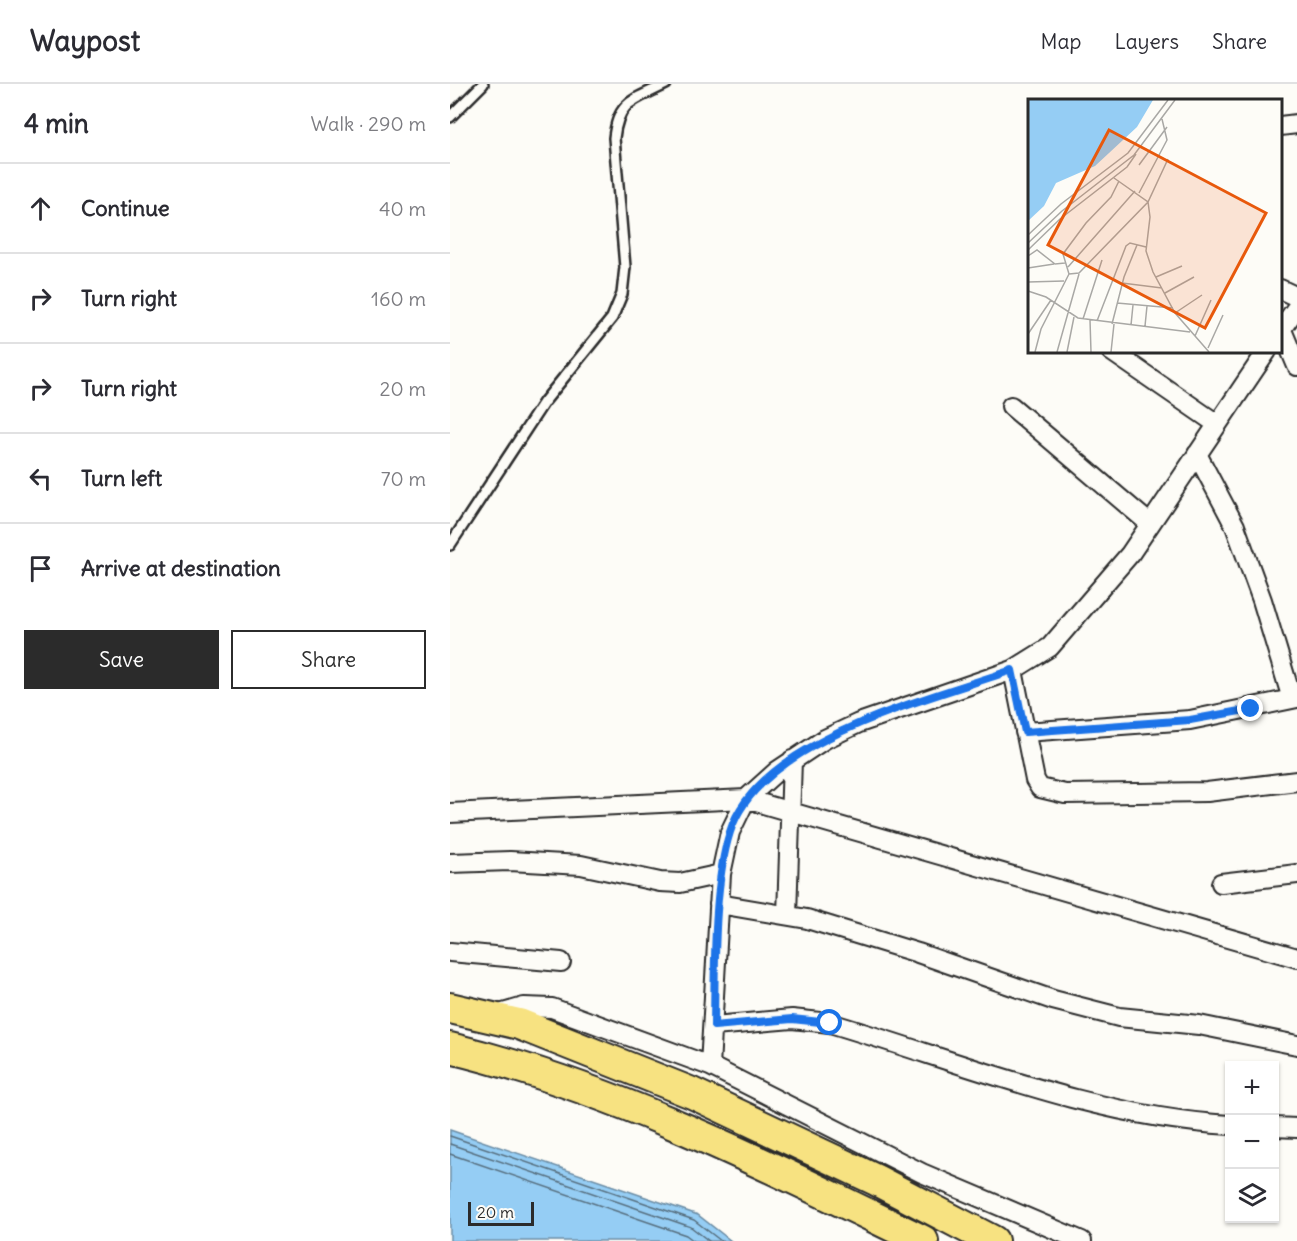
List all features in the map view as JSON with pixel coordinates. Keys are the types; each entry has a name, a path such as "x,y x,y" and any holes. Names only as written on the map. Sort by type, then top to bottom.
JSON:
{"highway":[{"path":"450,1008 519,1024 692,1093 876,1180 993,1241"},
{"path":"450,1048 522,1066 603,1095 797,1180 923,1241"}],"street":[{"path":"1282,126 1297,124"},
{"path":"1282,290 1297,297"},
{"path":"1282,330 1297,307"},
{"path":"1282,333 1297,366"},
{"path":"1112,352 1217,424"},
{"path":"710,1066 721,874 730,832 746,799 792,760 825,739 859,723 1012,670 1050,647 1130,554 1266,352"},
{"path":"1011,406 1150,524"},
{"path":"1025,732 1190,720 1294,698 1235,526 1197,454"},
{"path":"1012,670 1035,780 1040,788 1050,792 1108,794 1207,792 1297,781"},
{"path":"787,915 792,760"},
{"path":"450,813 746,799 1297,958"},
{"path":"450,863 510,861 581,865 660,882 680,883 721,874"},
{"path":"1221,883 1297,874"},
{"path":"719,904 807,919 918,953 1053,1000 1119,1017 1199,1025 1297,1045"},
{"path":"450,952 561,962"},
{"path":"488,1017 524,1008 552,1008 710,1066 922,1173 1082,1241"},
{"path":"714,1026 792,1019 830,1023 1056,1095 1184,1122 1225,1125"},
{"path":"1279,1127 1297,1128"}],"lane":[{"path":"450,117 483,84"},
{"path":"450,545 544,402 612,318 622,294 625,267 614,138 616,118 626,105 666,84"}],"water":[{"path":"450,1130 698,1215 731,1241 450,1241"}],"route":[{"path":"830,1023 792,1019 714,1026 721,874 730,832 746,799 777,771 825,739 859,723 1012,670 1025,732 1190,720 1251,709"}]}
